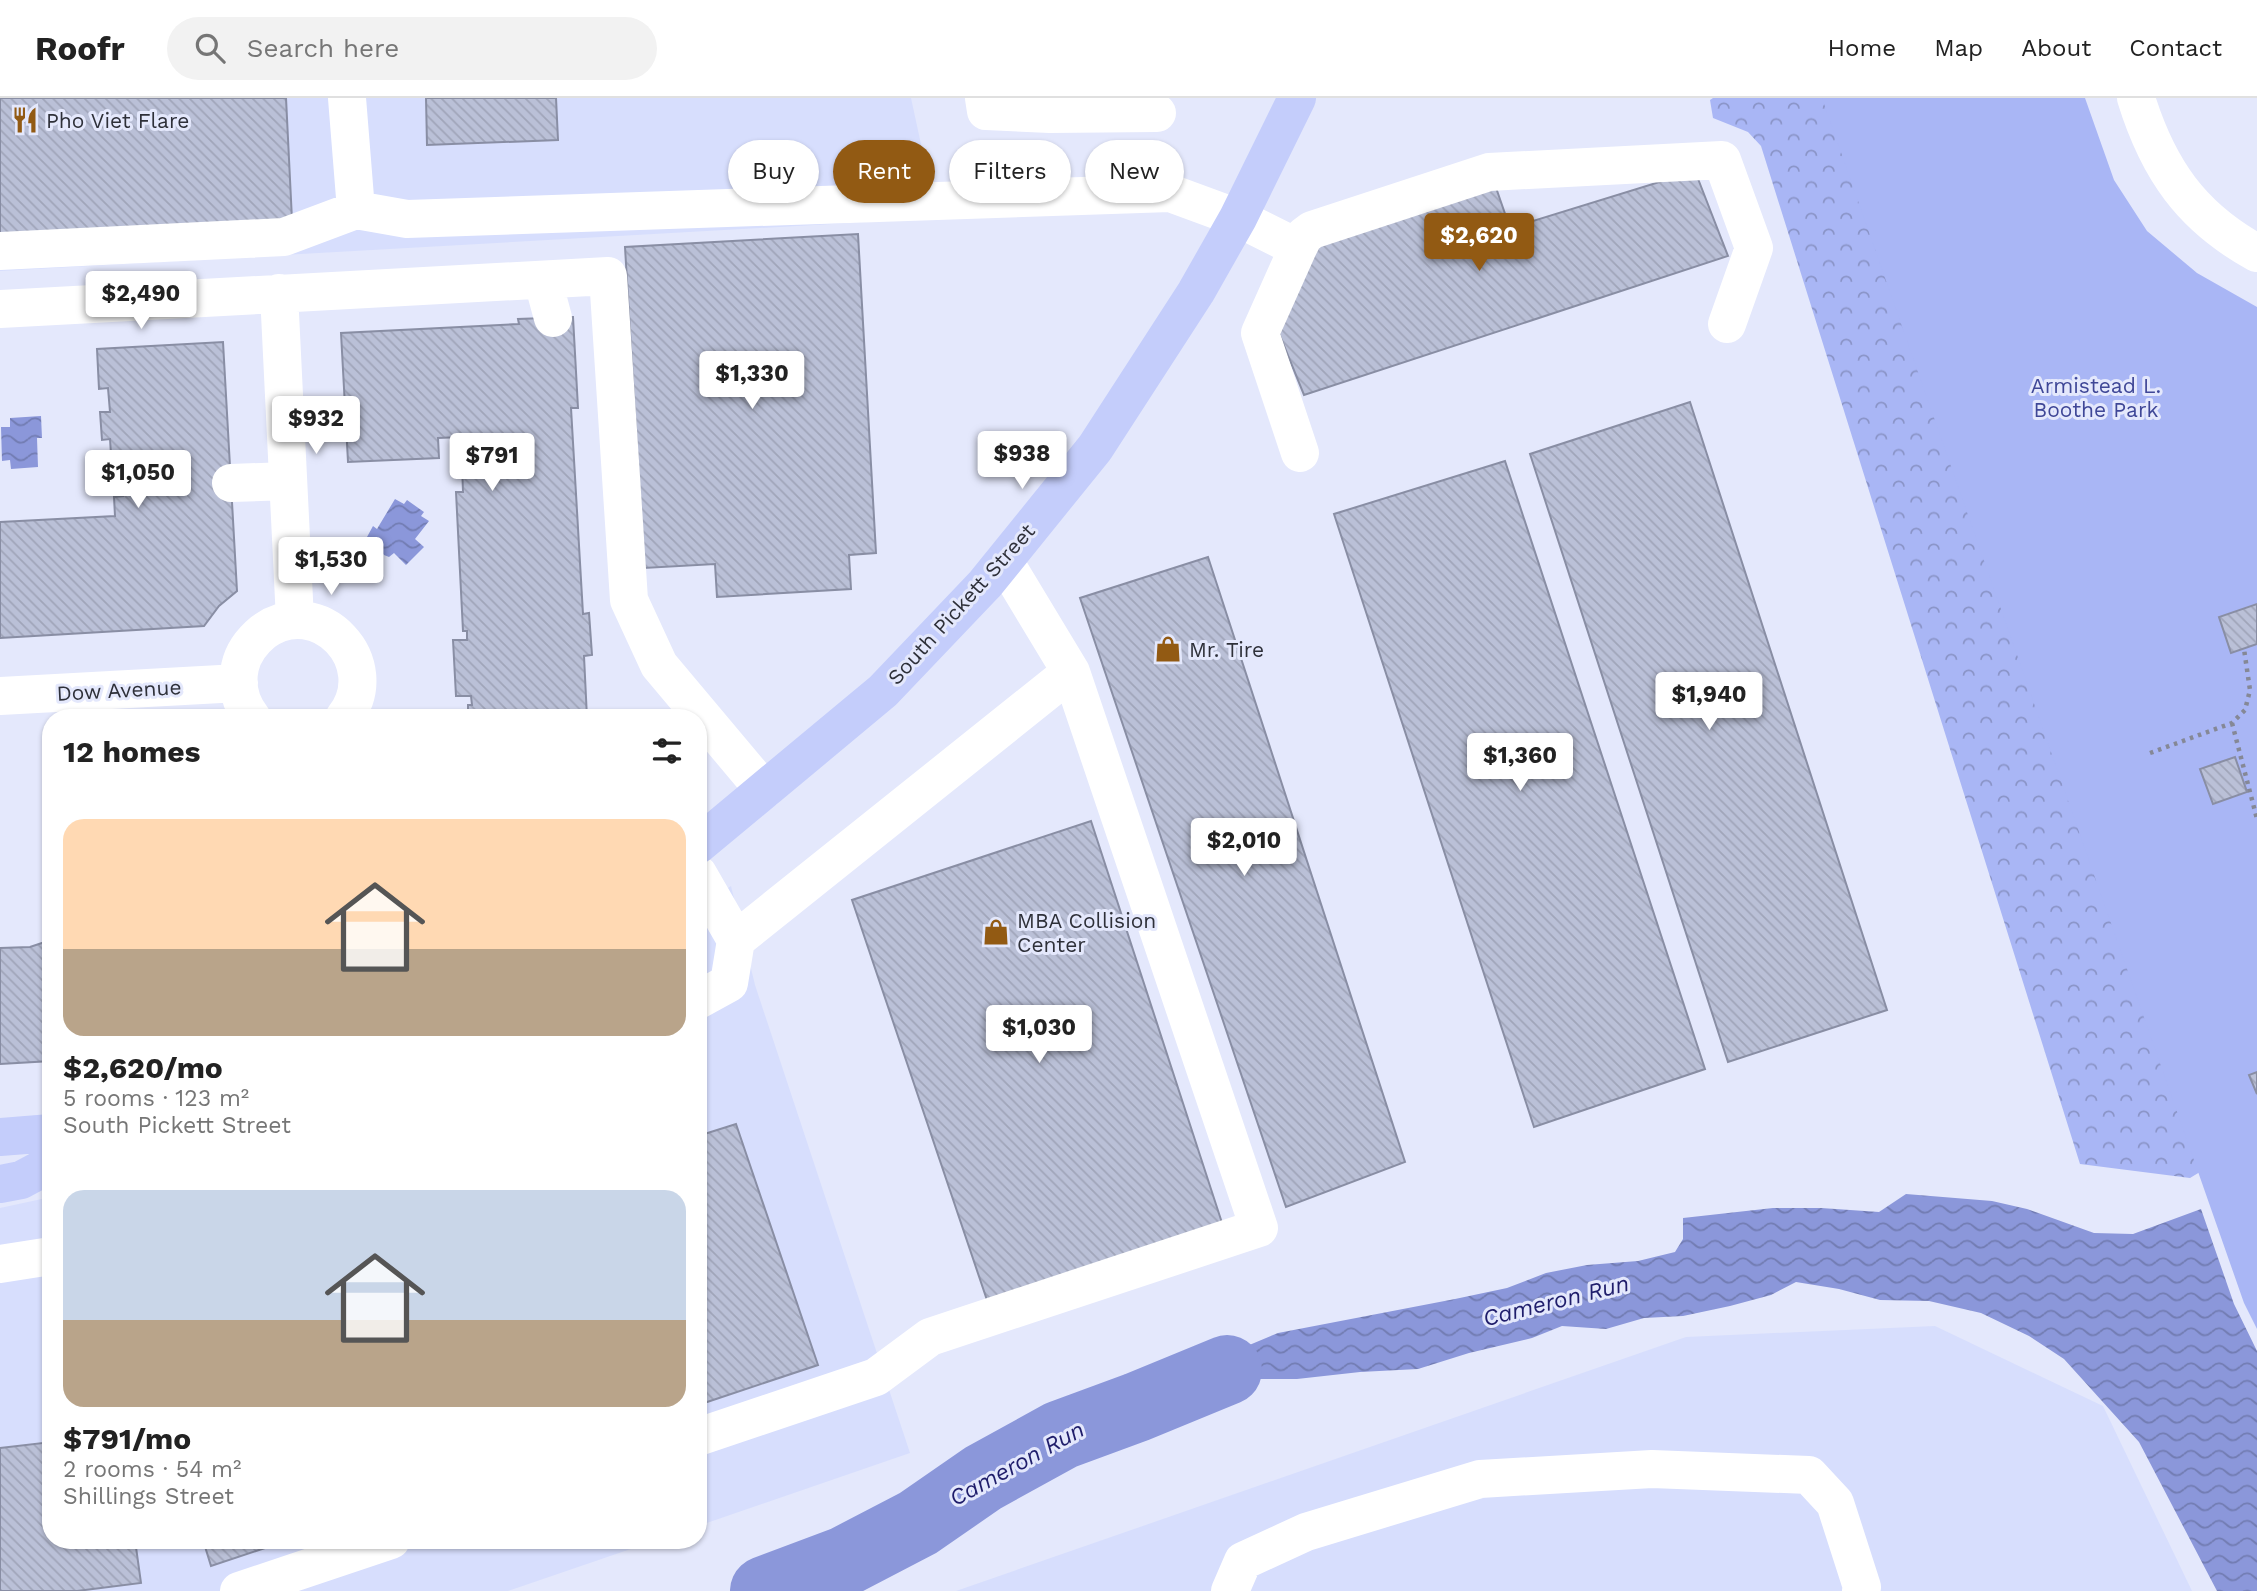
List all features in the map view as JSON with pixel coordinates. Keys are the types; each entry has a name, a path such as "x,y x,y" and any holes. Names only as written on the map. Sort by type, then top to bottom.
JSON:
{"main road":[{"name":"South Pickett Street","path":"707,838 883,691 1004,561 1102,438 1196,292 1238,218 1297,98"},
{"path":"0,1137 42,1133"},
{"path":"0,1184 21,1180 42,1169"}],"street":[{"path":"347,98 356,211"},
{"path":"984,98 986,111 1050,114 1157,113"},
{"path":"2143,100 2147,133 2165,169 2195,209 2232,239 2257,253"},
{"path":"1300,453 1260,333 1304,236 1312,230 1489,173 1722,160 1754,248 1727,324"},
{"path":"0,251 284,237 356,211 407,219 1170,193 1238,218 1298,248"},
{"path":"0,309 608,276 629,600 659,665 696,709"},
{"path":"543,281 553,318"},
{"path":"279,293 295,620"},
{"path":"231,483 288,481"},
{"path":"707,1434 876,1377 930,1337 1259,1228 1071,672 1004,561"},
{"path":"245,700 242,660 251,643 277,624 295,620 312,622 332,631 351,653 357,671 358,686 349,709"},
{"path":"736,940 1071,672"},
{"name":"Dow Avenue","path":"0,696 245,700"},
{"path":"707,722 764,790"},
{"path":"707,890 736,940 729,983 707,995"},
{"path":"0,1264 42,1257"},
{"path":"1230,1591 1243,1561 1306,1532 1480,1479 1652,1469 1809,1475 1835,1503 1861,1591"},
{"path":"239,1591 364,1549"}],"path":[{"path":"2150,753 2232,723 2245,710 2250,690 2244,649"},
{"path":"2232,723 2257,819"}],"shaded area":[{"path":"0,98 911,98 920,140 833,140 833,203 934,203 937,218 0,271"},
{"path":"731,886 755,985 910,1453 707,1523 707,902"},
{"path":"42,1199 42,1549 631,1549 508,1591 0,1591 0,1208"},
{"path":"1935,1326 2103,1406 2192,1591 956,1591 1686,1337"}],"green space":[{"name":"Armistead L. Boothe Park","path":"1822,98 2085,98 2114,180 2147,231 2197,273 2257,307 2257,1329 2244,1303"},
{"path":"1863,98 2228,1155 2190,1178 2080,1164 1761,146 1748,132 1713,118 1710,100"}],"water":[{"path":"41,416 42,438 37,438 38,467 11,469 10,460 2,461 1,427 10,427 10,418"},
{"path":"395,499 404,504 407,500 424,512 421,516 429,521 415,539 424,547 406,565 394,553 389,557 384,555 381,551 383,546 367,537 373,526 377,529"},
{"path":"1906,1194 1992,1201 2027,1209 2094,1233 2133,1234 2201,1209 2234,1304 2257,1351 2257,1591 2217,1591 2139,1442 2064,1359 2029,1336 1981,1313 1929,1301 1880,1300 1839,1289 1796,1282 1771,1295 1683,1316 1644,1318 1606,1329 1562,1326 1532,1338 1418,1369 1297,1379 1253,1379 1228,1383 1196,1396 1137,1407 1187,1375 1278,1333 1507,1288 1546,1273 1587,1265 1638,1261 1675,1252 1683,1239 1683,1218 1773,1208 1879,1212"}],"building":[{"path":"0,98 286,98 292,220 0,236"},
{"path":"426,98 556,98 558,140 427,145"},
{"path":"1695,171 1728,256 1304,395 1276,326 1321,236 1494,182 1510,228"},
{"path":"858,234 876,553 849,555 851,589 717,597 715,564 644,568 625,247"},
{"path":"573,317 578,408 571,408 583,614 589,613 592,655 584,656 587,709 468,709 468,705 472,705 471,696 456,696 453,640 467,640 467,631 463,631 456,492 463,492 461,437 438,438 439,458 348,462 341,333 519,324 518,319"},
{"path":"223,342 237,591 219,606 204,626 0,638 0,522 115,516 114,497 123,496 123,484 113,485 110,439 102,440 100,412 110,412 108,388 99,389 97,349"},
{"path":"1690,402 1887,1010 1728,1062 1530,454"},
{"path":"1505,461 1705,1069 1534,1127 1334,514"},
{"path":"1208,557 1405,1162 1286,1207 1080,598"},
{"path":"2257,604 2257,644 2231,653 2219,617"},
{"path":"2235,757 2247,792 2213,804 2200,769"},
{"path":"1091,821 1225,1232 990,1309 852,900"},
{"path":"42,943 42,1062 0,1064 0,948 30,947"},
{"path":"2257,1072 2257,1094 2249,1075"},
{"path":"736,1124 818,1365 707,1402 707,1133"},
{"path":"42,1443 42,1549 136,1549 141,1583 77,1591 0,1591 0,1448"},
{"path":"206,1549 262,1549 211,1566"}],"waterway":[{"name":"Cameron Run","path":"765,1591 845,1561 918,1523 983,1478 1061,1435 1227,1370"}],"place":[{"name":"Pho Viet Flare","path":"25,120"},
{"name":"Mr. Tire","path":"1168,649"},
{"name":"MBA Collision Center","path":"996,932"}]}
